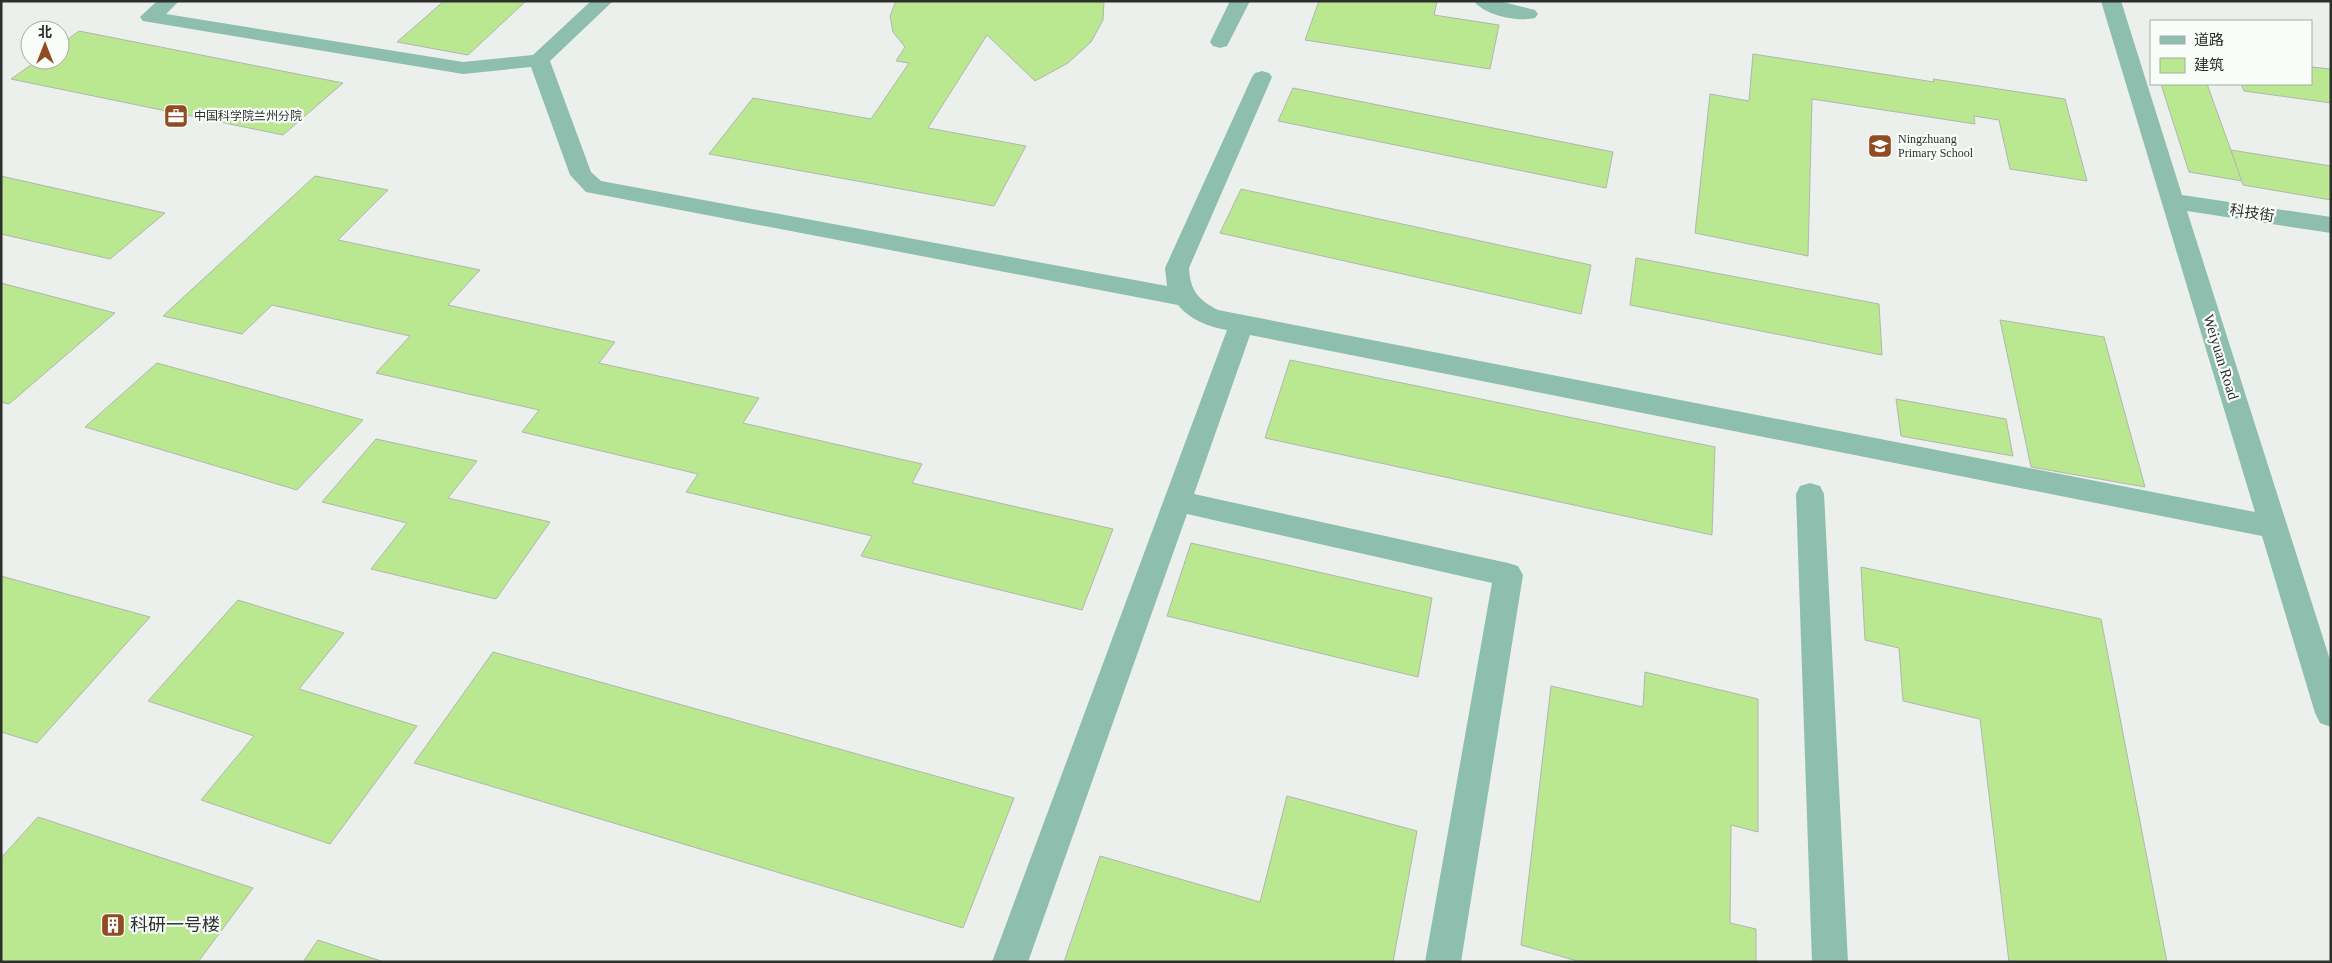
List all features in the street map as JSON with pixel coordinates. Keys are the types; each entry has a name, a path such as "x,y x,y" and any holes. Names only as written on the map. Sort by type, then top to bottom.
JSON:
{"street":[{"path":"169,1 150,17 462,68 539,60 603,1"},
{"path":"1220,42 1240,1"},
{"path":"1484,1 1498,9 1528,14"},
{"name":"Weiyuan Road","path":"2111,1 2331,713"},
{"path":"539,60 581,175 594,187 1184,298"},
{"path":"1262,77 1177,268 1176,283 1184,298 1199,311 1219,320 2274,527"},
{"name":"科技街","path":"2172,201 2331,225"},
{"path":"1010,962 1242,323"},
{"path":"1810,494 1830,962"},
{"path":"1178,501 1508,574 1443,962"}],"building":[{"path":"444,1 526,1 468,55 397,42"},
{"path":"896,1 1104,1 1103,20 1091,42 1068,63 1035,81 987,35 928,128 1026,146 994,206 709,154 753,98 871,119 909,63 896,61 905,47 893,32 890,16"},
{"path":"1319,1 1437,1 1434,15 1499,25 1490,69 1305,40"},
{"path":"79,31 343,83 283,135 11,79 24,70 70,70 70,38"},
{"path":"1753,54 1934,82 1933,79 2065,99 2087,181 2010,169 1999,120 1974,116 1975,124 1812,99 1808,256 1695,233 1710,94 1749,101"},
{"path":"2312,67 2331,69 2331,103 2244,91 2241,85 2312,85"},
{"path":"2161,85 2207,85 2242,181 2189,172"},
{"path":"1293,88 1613,152 1606,188 1278,121"},
{"path":"2231,150 2331,166 2331,200 2243,185"},
{"path":"1,176 165,213 110,259 1,234"},
{"path":"315,176 388,190 338,240 480,270 448,305 615,342 599,363 759,398 743,423 922,464 912,483 1113,529 1082,610 861,556 872,536 686,492 698,474 522,432 539,410 376,373 410,336 272,305 242,334 163,316"},
{"path":"1241,189 1591,265 1581,314 1220,233"},
{"path":"1636,258 1879,304 1882,355 1630,305"},
{"path":"1,283 115,313 9,404 1,402"},
{"path":"2000,320 2104,337 2145,487 2031,467"},
{"path":"1290,360 1715,447 1712,535 1265,438"},
{"path":"157,363 363,420 297,490 85,427"},
{"path":"1896,399 2006,419 2013,456 1901,436"},
{"path":"376,439 477,461 448,498 550,522 496,599 371,569 407,523 322,502"},
{"path":"1191,543 1432,598 1418,677 1167,616"},
{"path":"1861,567 2101,619 2167,962 2009,962 1980,719 1903,701 1899,648 1865,640"},
{"path":"1,576 150,617 37,743 1,732"},
{"path":"238,600 344,633 299,689 417,726 330,844 201,800 254,736 148,701"},
{"path":"493,652 1014,798 963,928 414,763"},
{"path":"1645,672 1758,699 1758,832 1731,825 1730,923 1756,929 1756,962 1581,962 1521,945 1551,686 1643,707"},
{"path":"1287,796 1417,831 1393,962 1064,962 1100,856 1260,902"},
{"name":"科研一号楼","path":"38,817 253,888 198,962 1,962 1,858"},
{"path":"318,940 384,962 303,962"}],"place":[{"name":"中国科学院兰州分院","path":"176,116"},
{"name":"Ningzhuang Primary School","path":"1880,146"},
{"name":"科研一号楼","path":"113,925"}]}
